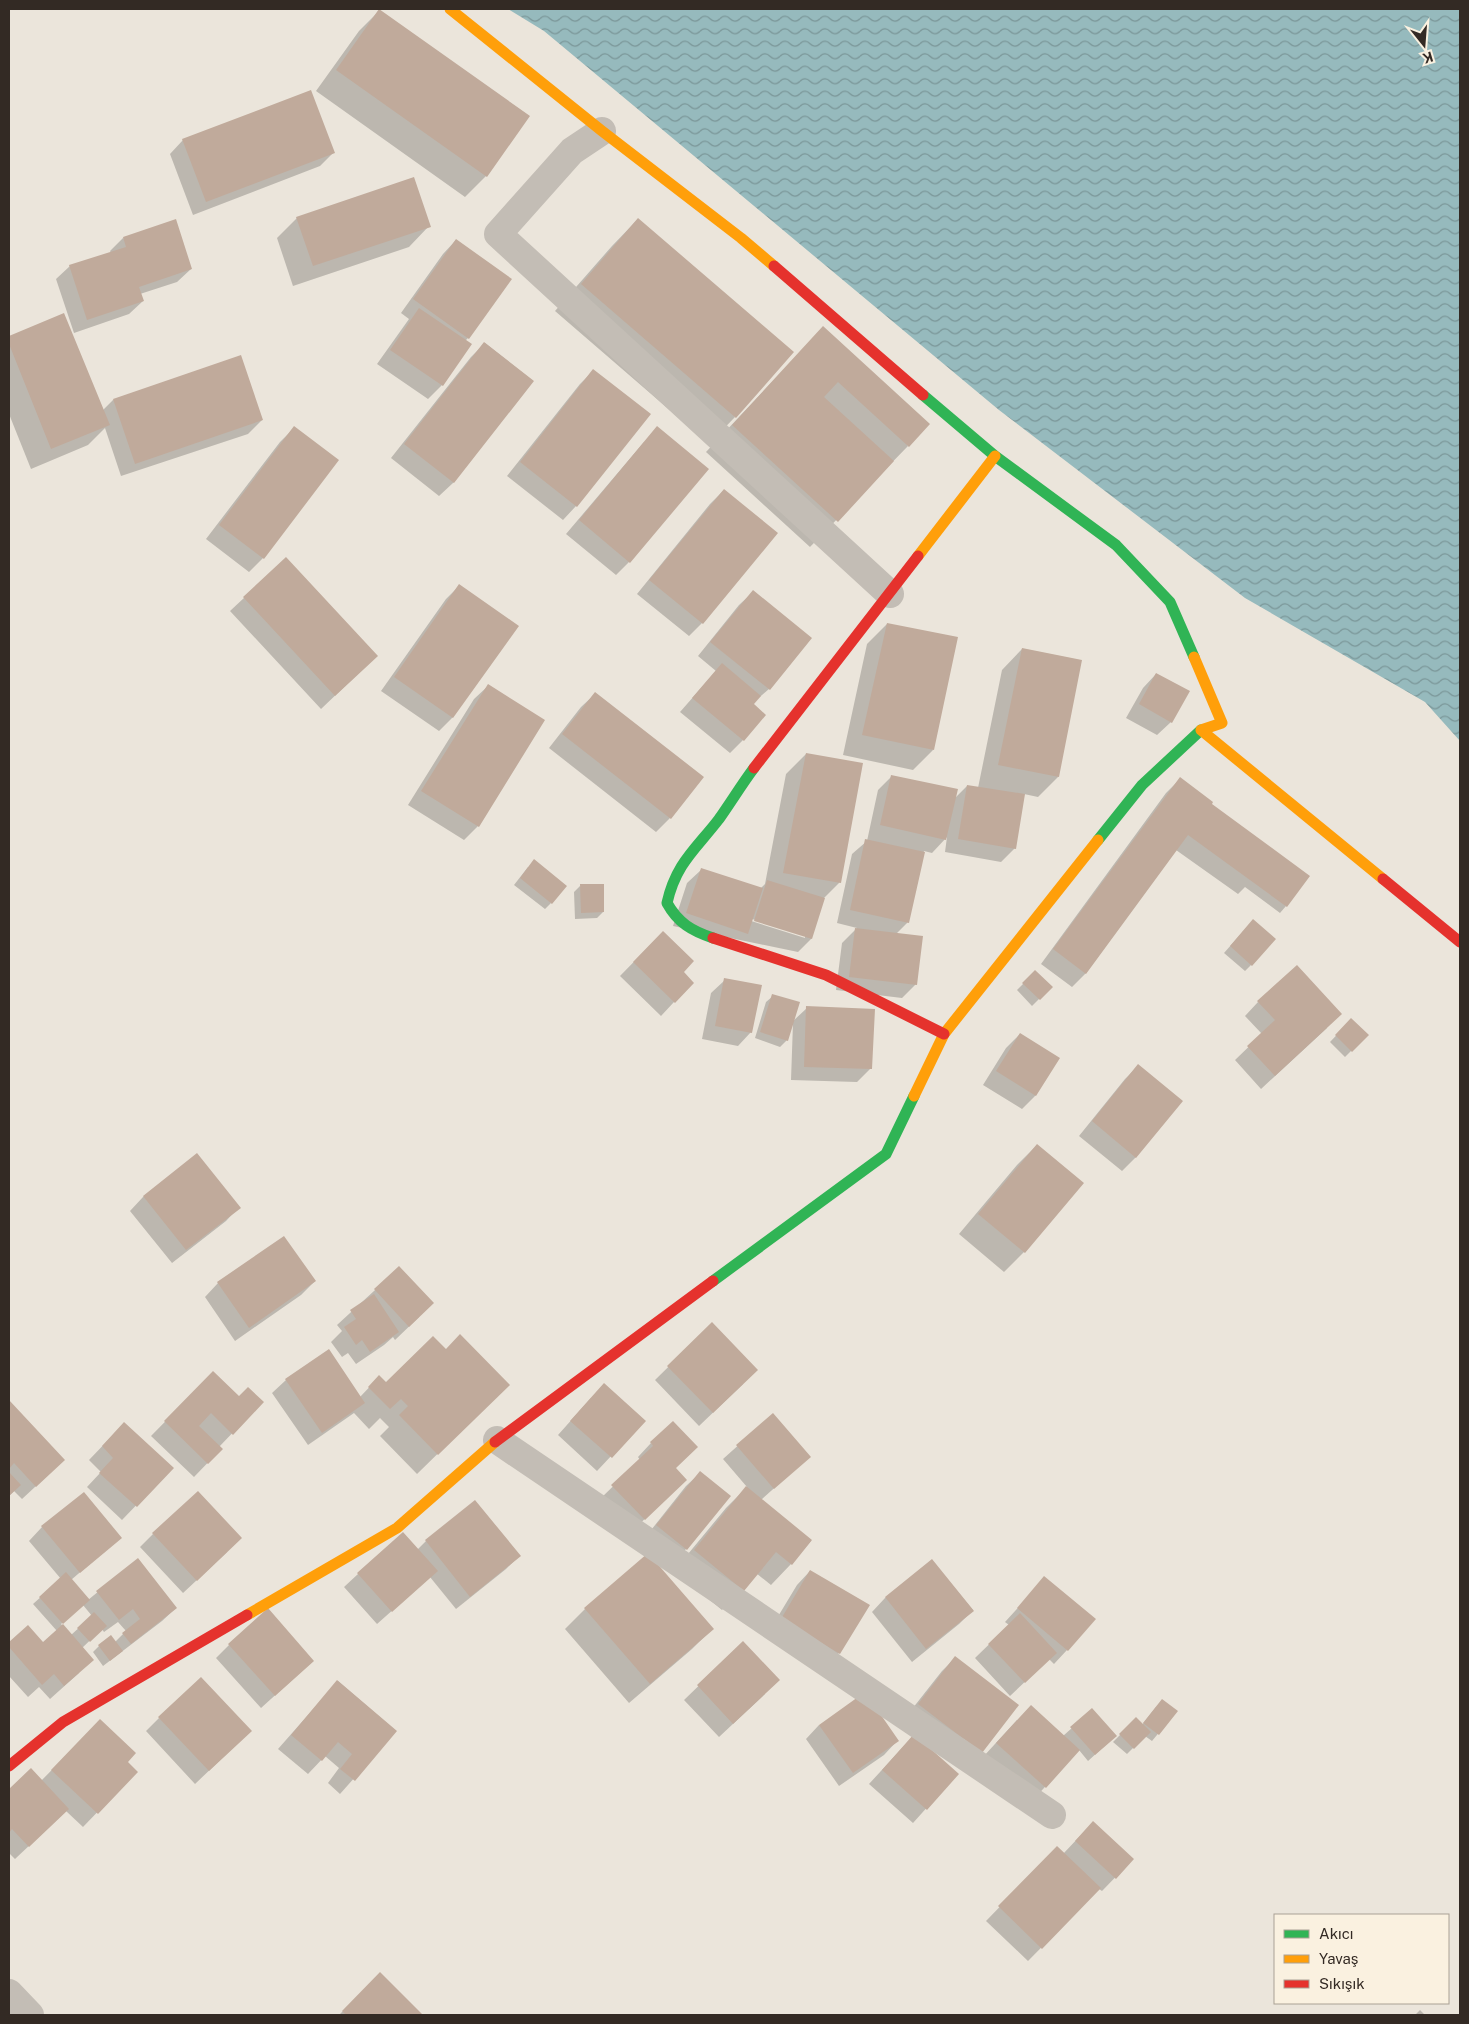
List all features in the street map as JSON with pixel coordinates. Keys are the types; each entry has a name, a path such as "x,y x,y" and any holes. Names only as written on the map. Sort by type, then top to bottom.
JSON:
{"street":[{"path":"9,1766 63,1722 397,1528 497,1440 886,1154 944,1034 1142,785 1201,730 1222,723 1170,602 1116,545 995,456 741,238 602,131 450,9"},
{"path":"602,131 572,151 498,234 890,594"},
{"path":"944,1034 826,975 693,931 673,914 667,903 670,887 676,872 692,850 715,824 738,790 995,456"},
{"path":"1201,730 1460,942"},
{"path":"497,1440 1052,1815"},
{"path":"9,1993 30,2015"}],"water":[{"path":"508,9 1460,9 1460,741 1425,702 1245,598 999,410 544,31"}],"building":[{"path":"379,9 530,116 487,177 336,70"},
{"path":"311,90 335,153 206,202 182,139"},
{"path":"414,177 431,227 313,266 296,217"},
{"path":"638,218 794,352 736,418 581,284"},
{"path":"176,219 192,269 139,287 144,301 87,320 69,265 126,247 123,237"},
{"path":"456,239 512,279 469,339 413,299"},
{"path":"419,308 472,344 443,386 390,350"},
{"path":"64,313 110,425 51,449 9,344 9,336"},
{"path":"823,326 930,424 909,447 838,382 824,397 894,461 838,522 732,425"},
{"path":"484,342 534,381 454,483 404,444"},
{"path":"241,355 263,420 135,464 113,399"},
{"path":"593,369 651,414 577,507 520,462"},
{"path":"294,426 339,460 264,559 219,525"},
{"path":"657,426 709,469 630,563 579,520"},
{"path":"724,489 778,533 703,624 649,580"},
{"path":"286,557 378,656 335,696 243,597"},
{"path":"459,584 519,626 453,718 394,677"},
{"path":"753,590 812,638 770,690 710,642"},
{"path":"887,623 958,637 934,750 862,735"},
{"path":"1022,648 1082,660 1059,777 998,765"},
{"path":"722,663 761,696 754,704 766,715 744,741 692,698"},
{"path":"1156,673 1190,691 1172,723 1139,704"},
{"path":"488,684 545,720 479,827 421,791"},
{"path":"595,692 704,777 671,819 562,734"},
{"path":"806,753 863,763 841,883 783,873"},
{"path":"891,775 958,789 946,840 880,825"},
{"path":"1180,777 1213,802 1212,804 1310,876 1287,907 1188,835 1086,974 1053,949"},
{"path":"967,785 1025,794 1016,849 958,839"},
{"path":"865,839 925,852 909,923 850,910"},
{"path":"534,859 567,886 552,904 520,878"},
{"path":"701,868 763,888 748,934 686,913"},
{"path":"767,880 825,898 812,939 754,921"},
{"path":"580,884 604,884 604,912 581,913"},
{"path":"1253,919 1276,939 1252,966 1230,946"},
{"path":"855,928 923,936 917,985 849,977"},
{"path":"663,931 694,961 684,972 694,983 675,1003 633,962"},
{"path":"1297,965 1342,1014 1275,1076 1247,1046 1275,1020 1257,1001"},
{"path":"1035,970 1053,987 1040,1000 1022,983"},
{"path":"724,978 762,985 752,1033 715,1026"},
{"path":"772,994 800,1002 788,1041 760,1032"},
{"path":"806,1006 875,1009 872,1069 804,1067"},
{"path":"1351,1018 1369,1035 1352,1052 1335,1035"},
{"path":"1020,1033 1060,1058 1036,1096 996,1071"},
{"path":"1138,1064 1183,1101 1136,1158 1092,1121"},
{"path":"1037,1144 1084,1183 1025,1253 978,1214"},
{"path":"197,1153 241,1208 186,1250 143,1196"},
{"path":"284,1236 316,1281 249,1328 217,1282"},
{"path":"399,1266 434,1303 409,1327 374,1289"},
{"path":"374,1294 399,1332 370,1352 362,1340 356,1345 344,1327 356,1319 350,1310"},
{"path":"712,1322 758,1370 713,1413 667,1366"},
{"path":"460,1334 510,1385 438,1455 399,1415 408,1406 401,1399 390,1409 368,1387 379,1375 386,1382 433,1336 446,1349"},
{"path":"329,1349 365,1403 322,1433 285,1379"},
{"path":"213,1371 239,1396 248,1387 264,1402 233,1435 211,1413 199,1426 223,1449 208,1464 164,1421"},
{"path":"604,1383 646,1421 612,1458 570,1421"},
{"path":"9,1400 65,1460 36,1487 14,1463 9,1469"},
{"path":"773,1413 811,1457 774,1489 736,1445"},
{"path":"673,1421 698,1447 676,1468 687,1480 645,1520 611,1485 653,1446 650,1442"},
{"path":"124,1422 174,1468 137,1507 99,1473 113,1458 102,1446"},
{"path":"700,1471 731,1496 687,1550 656,1525"},
{"path":"9,1472 21,1485 9,1496"},
{"path":"746,1486 812,1540 792,1565 776,1552 744,1591 694,1550"},
{"path":"198,1491 242,1538 197,1581 152,1533"},
{"path":"84,1492 122,1538 80,1573 41,1526"},
{"path":"475,1500 521,1556 470,1597 425,1540"},
{"path":"403,1532 438,1571 392,1612 357,1573"},
{"path":"648,1553 714,1629 650,1684 584,1608"},
{"path":"138,1558 177,1608 131,1644 122,1633 140,1619 133,1609 119,1620 96,1591"},
{"path":"932,1559 974,1611 926,1649 885,1597"},
{"path":"810,1570 870,1605 840,1654 781,1619"},
{"path":"66,1572 90,1600 63,1624 39,1597"},
{"path":"1044,1576 1096,1619 1068,1651 1017,1608"},
{"path":"268,1608 314,1661 275,1696 228,1644"},
{"path":"94,1612 107,1626 90,1642 77,1628"},
{"path":"1020,1613 1057,1653 1025,1683 988,1644"},
{"path":"63,1624 94,1660 64,1686 54,1674 42,1685 9,1647 9,1642 28,1625 43,1642"},
{"path":"111,1635 123,1651 110,1661 98,1645"},
{"path":"743,1641 780,1680 733,1724 697,1685"},
{"path":"955,1656 1019,1705 982,1753 918,1704"},
{"path":"201,1677 252,1731 209,1771 158,1717"},
{"path":"337,1680 397,1731 355,1781 340,1769 352,1754 338,1742 322,1761 291,1735"},
{"path":"865,1692 899,1741 853,1773 819,1725"},
{"path":"1162,1699 1178,1711 1159,1735 1143,1723"},
{"path":"1031,1705 1080,1750 1046,1788 996,1743"},
{"path":"1092,1708 1117,1736 1095,1755 1070,1727"},
{"path":"1136,1717 1151,1732 1134,1749 1119,1734"},
{"path":"100,1719 136,1753 128,1762 138,1772 98,1814 51,1770"},
{"path":"914,1734 959,1774 927,1810 882,1770"},
{"path":"31,1768 69,1809 29,1847 12,1829 9,1833 9,1789"},
{"path":"1093,1821 1134,1859 1116,1879 1075,1841"},
{"path":"1057,1846 1101,1888 1042,1949 998,1906"},
{"path":"380,1972 423,2015 346,2015 342,2011"}],"traffic: fast":[{"path":"923,395 995,456 1116,545 1170,602 1194,657"},
{"path":"1098,840 1142,785 1201,730"},
{"path":"713,938 686,925 676,916 667,903 681,867 719,819 754,768"},
{"path":"713,1281 886,1154 914,1096"}],"traffic: slow":[{"path":"450,9 774,266"},
{"path":"918,556 995,456"},
{"path":"1194,657 1222,723 1201,730 1383,879"},
{"path":"914,1096 944,1034 1098,840"},
{"path":"247,1615 397,1528 495,1442"}],"traffic: jam":[{"path":"774,266 923,395"},
{"path":"754,768 918,556"},
{"path":"1383,879 1460,942"},
{"path":"713,938 826,975 944,1034"},
{"path":"495,1442 713,1281"},
{"path":"9,1766 63,1722 247,1615"}]}
